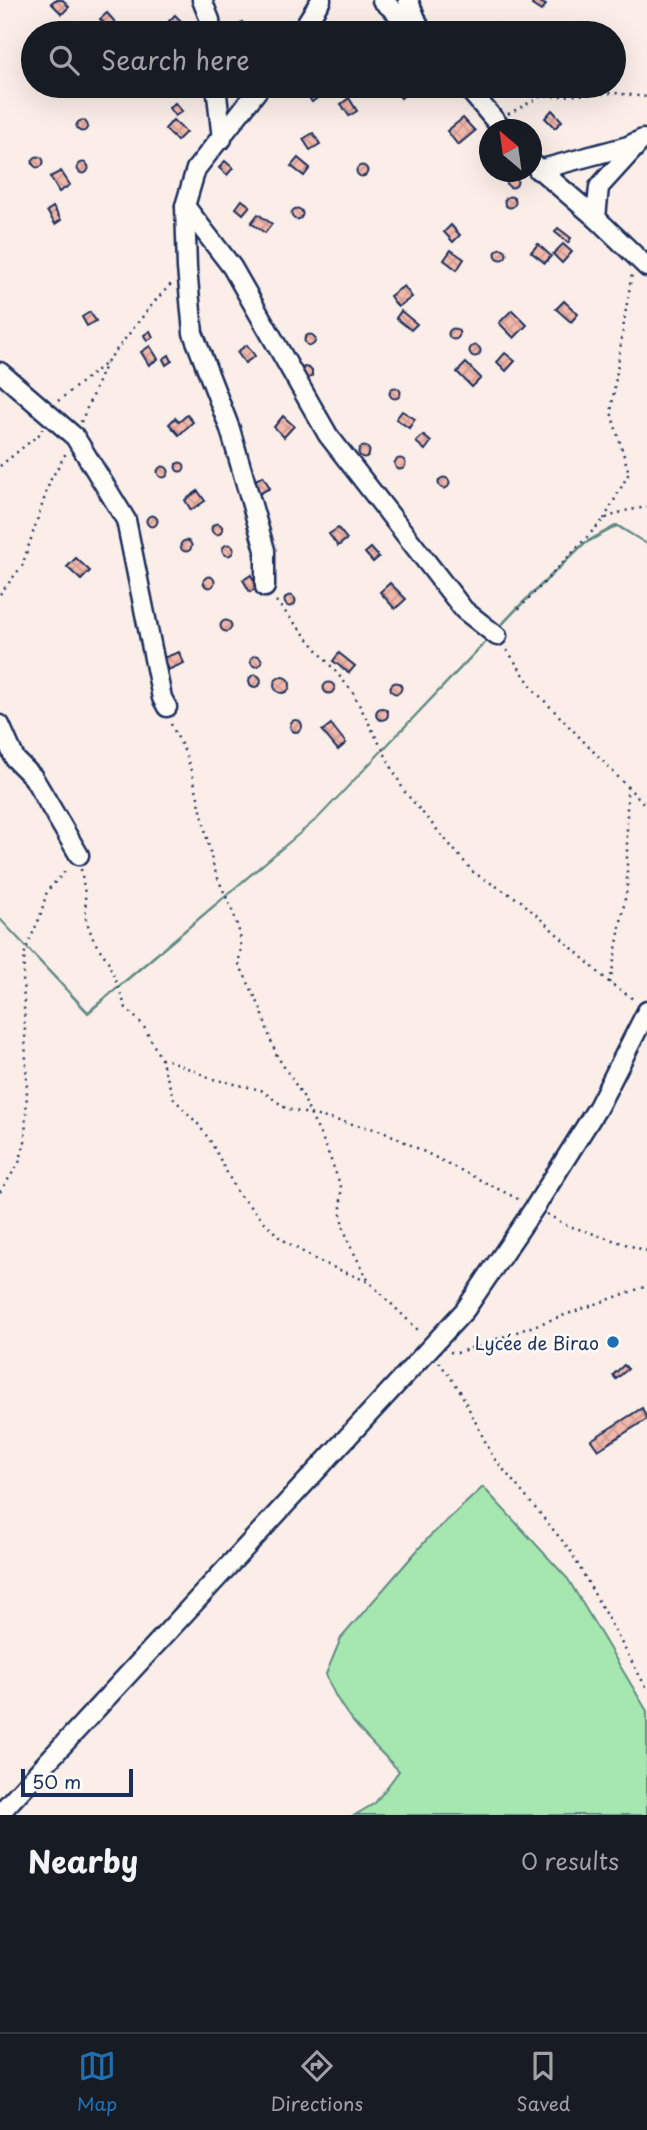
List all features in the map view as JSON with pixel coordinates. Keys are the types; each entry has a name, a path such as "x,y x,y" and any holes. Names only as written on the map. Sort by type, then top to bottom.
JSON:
{"street":[{"path":"202,0 210,21"},
{"path":"308,21 321,0"},
{"path":"382,0 407,21"},
{"path":"408,0 416,21"},
{"path":"217,98 222,139"},
{"path":"252,98 196,169 185,206 193,333 234,442 265,550 265,587"},
{"path":"476,98 495,119"},
{"path":"542,164 628,146 645,137"},
{"path":"596,218 600,187 645,137"},
{"path":"542,172 596,218 641,262"},
{"path":"185,206 232,267 328,435 464,610 497,636"},
{"path":"0,372 75,437 126,520 162,698 167,707"},
{"path":"0,725 15,759 33,777 79,855"},
{"path":"0,1813 465,1310 535,1207 598,1107 642,1007"}],"path":[{"path":"626,94 647,97"},
{"path":"499,119 538,98"},
{"path":"519,609 604,519 629,473 611,412 626,309 641,262"},
{"path":"0,594 22,566 50,481 75,437 106,363 155,301 187,268"},
{"path":"604,519 624,511 647,507"},
{"path":"265,587 352,691 404,791 474,873 521,901 610,983 642,1007"},
{"path":"497,636 534,690 647,807"},
{"path":"167,707 171,724 187,755 214,867 240,936 242,951 238,962 261,1009 277,1056 303,1096 325,1144 341,1187 341,1218 348,1241 369,1282 419,1329 429,1349 459,1389 493,1457 570,1550 647,1689"},
{"path":"610,983 627,888 627,785"},
{"path":"79,855 86,920 94,942 108,961 126,1008 143,1025 161,1059 174,1099 211,1142 238,1194 280,1238 318,1261 369,1282"},
{"path":"0,1192 19,1163 25,1142 25,951 47,891 79,855"},
{"path":"161,1059 213,1079 261,1090 288,1109 383,1131 535,1207 566,1226 647,1251"},
{"path":"429,1349 457,1353 647,1286"}],"green space":[{"path":"617,525 647,544 617,526 584,544 517,609 319,817 517,608 584,543"},
{"path":"319,817 88,1013 0,919 88,1012"},
{"path":"483,1487 568,1579 647,1711 647,1815 355,1815 375,1803 399,1771 347,1714 326,1674 341,1638 428,1538"}],"building":[{"path":"63,0 69,7 62,14 51,3"},
{"path":"536,0 546,5 541,11 532,5"},
{"path":"107,13 114,21 102,21 100,19"},
{"path":"175,15 181,21 169,21"},
{"path":"349,98 357,111 349,116 341,104"},
{"path":"175,103 182,111 175,116 169,108"},
{"path":"552,110 562,121 555,128 545,118"},
{"path":"463,118 475,131 458,145 447,131"},
{"path":"82,120 88,126 82,132 76,126"},
{"path":"173,120 186,132 177,141 165,129"},
{"path":"313,133 320,144 310,150 303,139"},
{"path":"38,156 44,162 38,168 32,162"},
{"path":"298,158 310,168 304,176 291,166"},
{"path":"225,161 233,168 227,175 219,168"},
{"path":"83,162 89,168 83,174 77,168"},
{"path":"362,165 368,171 362,177 356,171"},
{"path":"61,171 70,185 59,192 50,177"},
{"path":"506,182 518,182 512,188"},
{"path":"510,196 516,202 510,208 504,202"},
{"path":"242,200 250,206 243,214 236,208"},
{"path":"53,207 61,220 55,224 47,211"},
{"path":"297,208 303,214 297,220 291,214"},
{"path":"258,214 272,224 265,233 251,223"},
{"path":"451,225 460,235 453,242 444,232"},
{"path":"558,228 571,238 568,243 555,232"},
{"path":"538,244 551,256 545,263 531,252"},
{"path":"563,244 572,252 562,263 553,254"},
{"path":"501,248 507,254 501,260 495,254"},
{"path":"451,250 464,259 457,270 444,260"},
{"path":"404,286 412,297 398,307 390,296"},
{"path":"564,301 578,314 571,322 556,309"},
{"path":"512,310 527,325 514,338 499,323"},
{"path":"401,311 417,324 411,330 396,318"},
{"path":"90,312 96,321 87,326 82,317"},
{"path":"454,328 460,334 454,340 448,334"},
{"path":"150,331 153,337 147,341 144,335"},
{"path":"310,334 316,340 310,346 304,340"},
{"path":"247,345 255,356 245,363 237,352"},
{"path":"475,345 481,351 475,357 469,351"},
{"path":"150,346 158,359 149,365 141,352"},
{"path":"505,353 515,361 506,371 497,362"},
{"path":"169,355 172,361 166,365 163,359"},
{"path":"466,363 481,378 472,387 457,372"},
{"path":"304,367 312,371 312,376 308,379 303,378 301,370"},
{"path":"395,387 401,393 395,399 389,393"},
{"path":"402,411 415,419 409,428 396,419"},
{"path":"187,415 193,422 179,435 169,424 175,418 179,422"},
{"path":"283,416 294,426 284,437 274,427"},
{"path":"423,435 431,442 425,450 416,442"},
{"path":"364,446 370,452 364,458 358,452"},
{"path":"400,458 406,464 400,470 394,464"},
{"path":"180,462 185,467 180,472 175,467"},
{"path":"163,466 169,472 163,478 157,472"},
{"path":"263,476 270,488 259,494 252,482"},
{"path":"444,477 450,483 444,489 438,483"},
{"path":"198,491 205,501 191,510 185,500"},
{"path":"152,515 158,521 152,527 146,521"},
{"path":"217,523 223,529 217,535 211,529"},
{"path":"338,528 347,539 338,546 329,534"},
{"path":"186,540 192,546 186,552 180,546"},
{"path":"228,544 234,550 228,556 222,550"},
{"path":"371,548 379,557 373,562 365,553"},
{"path":"76,558 90,571 81,580 67,567"},
{"path":"251,575 258,587 250,592 243,580"},
{"path":"209,576 215,582 209,588 203,582"},
{"path":"390,583 406,599 395,609 380,592"},
{"path":"290,595 296,601 290,607 284,601"},
{"path":"226,620 232,626 226,632 220,626"},
{"path":"179,652 184,663 168,670 163,658"},
{"path":"339,653 355,666 349,673 333,661"},
{"path":"256,656 260,657 260,665 256,666 252,665 251,661 252,657"},
{"path":"255,675 261,681 255,687 249,681"},
{"path":"279,677 285,677 290,685 288,691 279,693 274,688 274,682"},
{"path":"396,682 402,688 396,694 390,688"},
{"path":"329,683 333,684 333,692 329,693 325,692 324,688 325,684"},
{"path":"382,708 388,714 382,720 376,714"},
{"path":"296,720 302,726 296,732 290,726"},
{"path":"331,724 346,743 338,750 322,731"},
{"path":"624,1365 628,1369 616,1379 613,1375"},
{"path":"642,1408 647,1419 598,1450 591,1440"}],"place":[{"name":"Lycée de Birao","path":"613,1342"}]}
